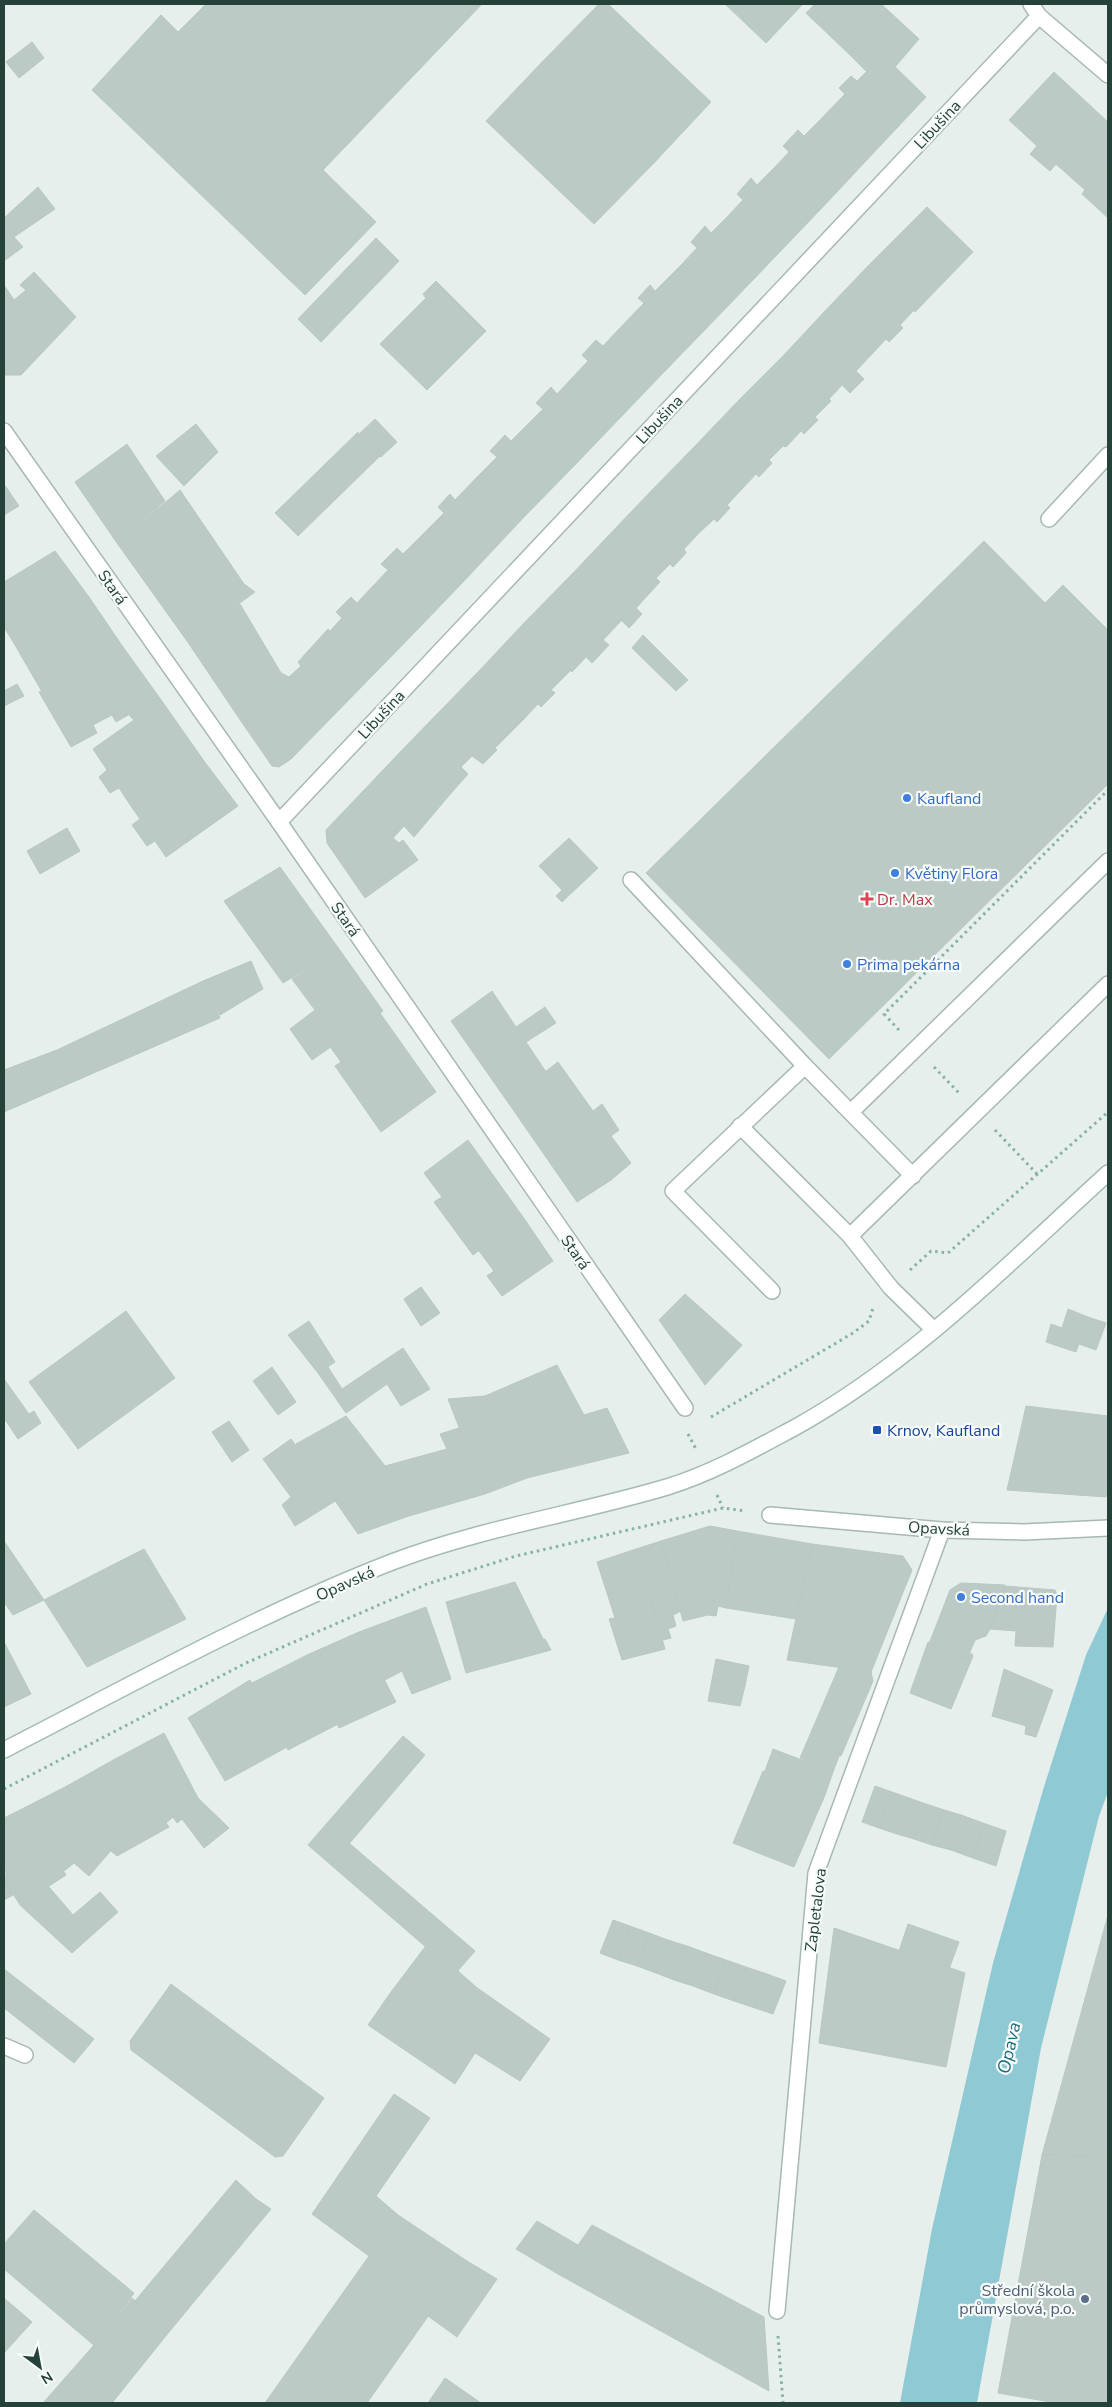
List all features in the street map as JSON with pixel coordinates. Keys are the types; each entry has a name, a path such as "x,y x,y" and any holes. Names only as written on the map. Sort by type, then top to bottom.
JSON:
{"street":[{"path":"1035,10 1108,75"},
{"name":"Libušina","path":"279,822 1035,10"},
{"name":"Stará","path":"4,431 279,822 685,1408"},
{"path":"1049,520 1108,455"},
{"path":"851,1112 1108,861"},
{"path":"631,880 805,1066 913,1176"},
{"path":"850,1236 1108,984"},
{"path":"772,1292 673,1191 805,1066"},
{"path":"740,1126 850,1236 891,1288 934,1330"},
{"name":"Opavská","path":"4,1750 208,1646 393,1562 509,1526 669,1486 707,1472 834,1405 896,1361 934,1330 1108,1173"},
{"name":"Opavská","path":"770,1515 942,1530 1024,1532 1108,1528"},
{"name":"Zapletalova","path":"777,2311 816,1873 942,1530"},
{"path":"4,2046 25,2055"}],"path":[{"path":"703,1421 853,1334 869,1321 874,1304 931,1250 948,1253 1108,1112"},
{"path":"4,1789 246,1662 427,1584 516,1556 723,1508"},
{"path":"777,2311 783,2403"}],"water":[{"name":"Opava","path":"1108,1608 1108,1792 1099,1816 1041,2048 977,2403 900,2403 932,2229 993,1963 1043,1790 1086,1655"}],"building":[{"path":"206,4 482,4 323,170 376,222 305,295 92,90 161,15 178,32"},
{"path":"599,4 608,4 711,102 653,164 544,60"},
{"path":"725,4 803,4 766,43"},
{"path":"815,4 881,4 891,13 849,54 806,13"},
{"path":"891,13 919,39 895,67 883,55 866,71 849,54"},
{"path":"32,42 44,58 19,78 6,62"},
{"path":"883,55 926,97 864,163 820,120 845,94 839,88 851,76 857,81"},
{"path":"544,60 653,164 594,224 486,121"},
{"path":"1054,72 1108,122 1108,168 1082,194 1085,190 1056,164 1050,171 1030,154 1037,146 1009,120"},
{"path":"820,120 864,163 819,211 774,168 789,152 783,146 798,130 804,136"},
{"path":"774,168 819,211 773,259 728,216 743,200 737,194 751,178 757,185"},
{"path":"1108,168 1108,218 1082,194"},
{"path":"38,187 55,209 14,237 23,247 4,261 4,218"},
{"path":"927,207 973,252 915,312 868,266"},
{"path":"728,216 773,259 727,307 682,264 697,248 691,242 705,226 711,233"},
{"path":"376,238 399,261 321,342 298,319"},
{"path":"682,264 727,307 664,372 619,329 644,303 638,298 650,285 655,291"},
{"path":"868,266 913,311 900,325 903,328 889,342 886,339 871,355 825,311"},
{"path":"34,272 76,317 21,375 4,375 4,285 14,300 26,290 20,285"},
{"path":"436,281 486,331 427,390 380,344 426,298 423,294"},
{"path":"825,311 871,355 856,371 864,379 850,393 842,385 829,399 831,401 829,403 783,356"},
{"path":"619,329 664,372 618,420 573,377 588,361 582,355 596,340 603,346"},
{"path":"783,356 829,403 815,417 818,420 804,434 801,431 786,447 739,400"},
{"path":"573,377 618,420 572,468 527,425 543,409 536,403 551,387 557,394"},
{"path":"739,400 786,447 783,446 769,460 772,463 759,477 756,474 742,489 697,444"},
{"path":"375,419 397,442 381,457 358,435"},
{"path":"196,424 218,452 184,486 156,456"},
{"path":"527,425 572,468 525,516 481,473 497,457 490,451 505,435 511,441"},
{"path":"358,432 358,435 380,456 298,536 275,513"},
{"path":"127,444 165,501 117,543 75,482"},
{"path":"697,444 742,489 727,505 730,508 717,522 714,519 698,534 653,489"},
{"path":"481,473 525,516 464,581 419,538 444,513 438,507 450,494 455,500"},
{"path":"4,484 19,506 4,515"},
{"path":"653,489 698,534 684,549 686,553 673,567 670,564 656,578 659,583 610,534"},
{"path":"180,490 244,584 255,592 187,641 117,543"},
{"path":"610,534 659,583 636,608 642,614 629,628 574,572"},
{"path":"419,538 464,581 418,629 373,586 388,570 381,564 397,548 403,554"},
{"path":"984,541 1045,603 1063,585 1108,630 1108,784 829,1059 646,873"},
{"path":"55,551 89,597 15,645 4,627 4,582"},
{"path":"574,572 621,621 603,640 609,645 592,663 586,657 572,672 525,622"},
{"path":"373,586 418,629 374,674 330,631 342,618 336,612 351,597 357,603"},
{"path":"89,597 123,647 41,690 15,645"},
{"path":"240,604 281,673 245,727 187,641"},
{"path":"525,622 570,671 551,690 555,693 541,707 538,704 523,720 477,673"},
{"path":"328,629 374,674 291,759 279,767 272,766 245,727 281,673 289,677 301,666 298,662"},
{"path":"643,635 688,680 676,691 632,648"},
{"path":"123,647 159,697 116,722 112,715 93,725 97,733 71,747 39,692"},
{"path":"477,673 523,720 495,748 497,750 483,764 472,756 461,767 468,774 452,792 404,748"},
{"path":"17,684 24,696 4,706 4,691"},
{"path":"159,697 204,761 133,809 119,788 110,793 99,777 107,770 93,749 134,720 129,715"},
{"path":"404,748 452,792 414,837 404,826 393,838 399,843 403,840 418,860 365,898 327,843 326,830"},
{"path":"204,761 238,806 166,857 155,841 147,846 132,825 140,819 133,809"},
{"path":"67,828 80,851 40,874 27,851"},
{"path":"569,838 598,868 562,902 556,896 562,890 539,866"},
{"path":"280,867 339,949 283,983 224,901"},
{"path":"339,949 383,1011 312,1060 290,1029 315,1010 292,979"},
{"path":"251,961 263,989 220,1015 203,981"},
{"path":"203,981 220,1018 4,1112 4,1070 57,1050"},
{"path":"492,991 516,1027 545,1007 556,1023 526,1042 546,1072 507,1101 451,1021"},
{"path":"380,1013 436,1092 381,1132 335,1066 341,1062 331,1048"},
{"path":"558,1062 593,1111 602,1104 619,1130 611,1136 631,1163 611,1180 577,1202 507,1101"},
{"path":"468,1140 523,1217 473,1255 434,1202 442,1197 424,1173"},
{"path":"523,1217 553,1261 502,1296 487,1276 494,1271 479,1251"},
{"path":"421,1287 440,1313 421,1326 404,1299"},
{"path":"685,1294 742,1345 705,1385 659,1320"},
{"path":"1068,1309 1088,1317 1076,1352 1046,1342 1051,1324 1062,1328"},
{"path":"126,1311 175,1378 78,1449 29,1382"},
{"path":"1088,1317 1106,1323 1096,1350 1079,1344"},
{"path":"309,1321 335,1362 318,1373 288,1335"},
{"path":"403,1348 430,1389 401,1406 387,1384 346,1413 318,1373 328,1367 342,1389"},
{"path":"557,1365 584,1415 607,1408 629,1453 527,1478 485,1396"},
{"path":"272,1367 296,1402 278,1415 253,1381"},
{"path":"4,1379 29,1414 34,1411 41,1423 18,1439 4,1418"},
{"path":"485,1396 527,1478 485,1494 448,1399"},
{"path":"1026,1406 1108,1416 1108,1480 1106,1497 1007,1490"},
{"path":"346,1416 385,1466 409,1516 358,1534 296,1444"},
{"path":"229,1421 249,1450 232,1462 212,1432"},
{"path":"459,1428 485,1494 409,1516 385,1466 447,1449 440,1434"},
{"path":"291,1439 337,1500 295,1526 282,1505 291,1497 263,1459"},
{"path":"710,1526 737,1531 726,1608 718,1606 716,1616 708,1615 683,1621 661,1541"},
{"path":"737,1531 812,1544 796,1619 726,1608"},
{"path":"4,1541 44,1600 13,1615 4,1602"},
{"path":"661,1541 681,1611 673,1615 676,1626 668,1629 671,1638 663,1640 636,1549"},
{"path":"812,1544 903,1556 912,1570 871,1672 787,1660"},
{"path":"144,1549 186,1619 87,1667 44,1600"},
{"path":"636,1549 665,1649 622,1660 609,1619 615,1618 597,1562"},
{"path":"515,1582 543,1639 545,1639 551,1650 466,1673 446,1602"},
{"path":"961,1583 1005,1585 990,1629 986,1636 975,1640 967,1659 929,1644 950,1590"},
{"path":"1005,1586 1055,1590 1057,1595 1053,1647 1015,1646 1016,1631 990,1629"},
{"path":"426,1607 451,1679 412,1694 402,1671 385,1680 359,1632"},
{"path":"359,1632 396,1702 339,1728 307,1655"},
{"path":"4,1642 31,1694 4,1707"},
{"path":"928,1642 967,1659 971,1653 973,1656 951,1709 910,1693"},
{"path":"307,1655 338,1724 288,1750 252,1683"},
{"path":"716,1659 749,1666 745,1686 712,1680"},
{"path":"839,1667 871,1672 873,1681 841,1756 806,1744"},
{"path":"1004,1669 1053,1690 1036,1737 1025,1734 1026,1726 992,1716"},
{"path":"250,1680 287,1747 225,1781 188,1718"},
{"path":"712,1680 745,1686 740,1706 708,1701"},
{"path":"164,1733 198,1798 229,1828 204,1848 182,1819 177,1823 173,1817 166,1823 142,1788 134,1791 115,1759"},
{"path":"403,1736 425,1755 331,1865 308,1845"},
{"path":"806,1744 839,1756 833,1772 800,1758"},
{"path":"773,1749 833,1772 825,1795 765,1771"},
{"path":"115,1759 134,1791 142,1788 169,1827 117,1856 111,1851 113,1848 94,1832 67,1786"},
{"path":"763,1771 825,1795 794,1867 733,1843"},
{"path":"67,1786 94,1832 113,1848 89,1876 74,1863 64,1871 22,1809"},
{"path":"875,1786 892,1792 879,1828 862,1822"},
{"path":"892,1792 909,1798 897,1834 879,1828"},
{"path":"909,1798 926,1804 914,1839 897,1834"},
{"path":"926,1804 944,1810 932,1845 914,1839"},
{"path":"22,1809 66,1875 20,1905 4,1879 6,1877 4,1818"},
{"path":"944,1810 961,1815 951,1850 932,1845"},
{"path":"961,1815 983,1823 973,1858 951,1850"},
{"path":"983,1823 1006,1831 996,1866 973,1858"},
{"path":"349,1843 475,1951 456,1973 331,1865"},
{"path":"4,1879 13,1895 4,1900"},
{"path":"49,1887 73,1915 100,1892 118,1912 72,1953 20,1905"},
{"path":"1108,1915 1108,2157 1042,2155"},
{"path":"613,1920 630,1926 618,1960 600,1953"},
{"path":"908,1924 959,1942 949,1969 899,1951"},
{"path":"630,1926 649,1933 637,1966 618,1960"},
{"path":"834,1928 965,1973 946,2067 819,2043"},
{"path":"649,1933 668,1940 656,1973 637,1966"},
{"path":"668,1940 687,1946 674,1980 656,1973"},
{"path":"687,1946 706,1953 693,1986 674,1980"},
{"path":"425,1947 456,1973 458,1971 476,1987 550,2039 520,2081 475,2053 391,1992"},
{"path":"706,1953 726,1960 714,1994 693,1986"},
{"path":"726,1960 746,1967 734,2001 714,1994"},
{"path":"746,1967 767,1974 755,2008 734,2001"},
{"path":"4,1969 94,2039 74,2063 4,2008"},
{"path":"767,1974 786,1981 773,2014 755,2008"},
{"path":"171,1984 324,2098 283,2156 275,2157 131,2050 130,2041"},
{"path":"391,1992 475,2053 455,2084 368,2025"},
{"path":"394,2094 430,2118 376,2196 398,2215 369,2256 312,2214"},
{"path":"1042,2155 1108,2157 1108,2403 1056,2403 998,2393"},
{"path":"236,2180 256,2199 271,2209 169,2332 135,2301"},
{"path":"34,2210 134,2293 96,2347 4,2269 4,2244"},
{"path":"398,2215 467,2261 367,2403 265,2403"},
{"path":"537,2221 578,2245 558,2274 516,2249"},
{"path":"592,2225 764,2317 769,2391 558,2274"},
{"path":"467,2261 497,2279 457,2337 428,2316"},
{"path":"132,2298 169,2332 112,2403 43,2403 94,2345 96,2347"},
{"path":"4,2300 32,2322 4,2353"},
{"path":"445,2378 481,2403 428,2403"}],"place":[{"name":"Kaufland","path":"907,798"},
{"name":"Květiny Flora","path":"895,873"},
{"name":"Dr. Max","path":"867,899"},
{"name":"Prima pekárna","path":"847,964"},
{"name":"Krnov, Kaufland","path":"877,1430"},
{"name":"Second hand","path":"961,1597"},
{"name":"Střední škola průmyslová, p.o.","path":"1085,2299"}]}
